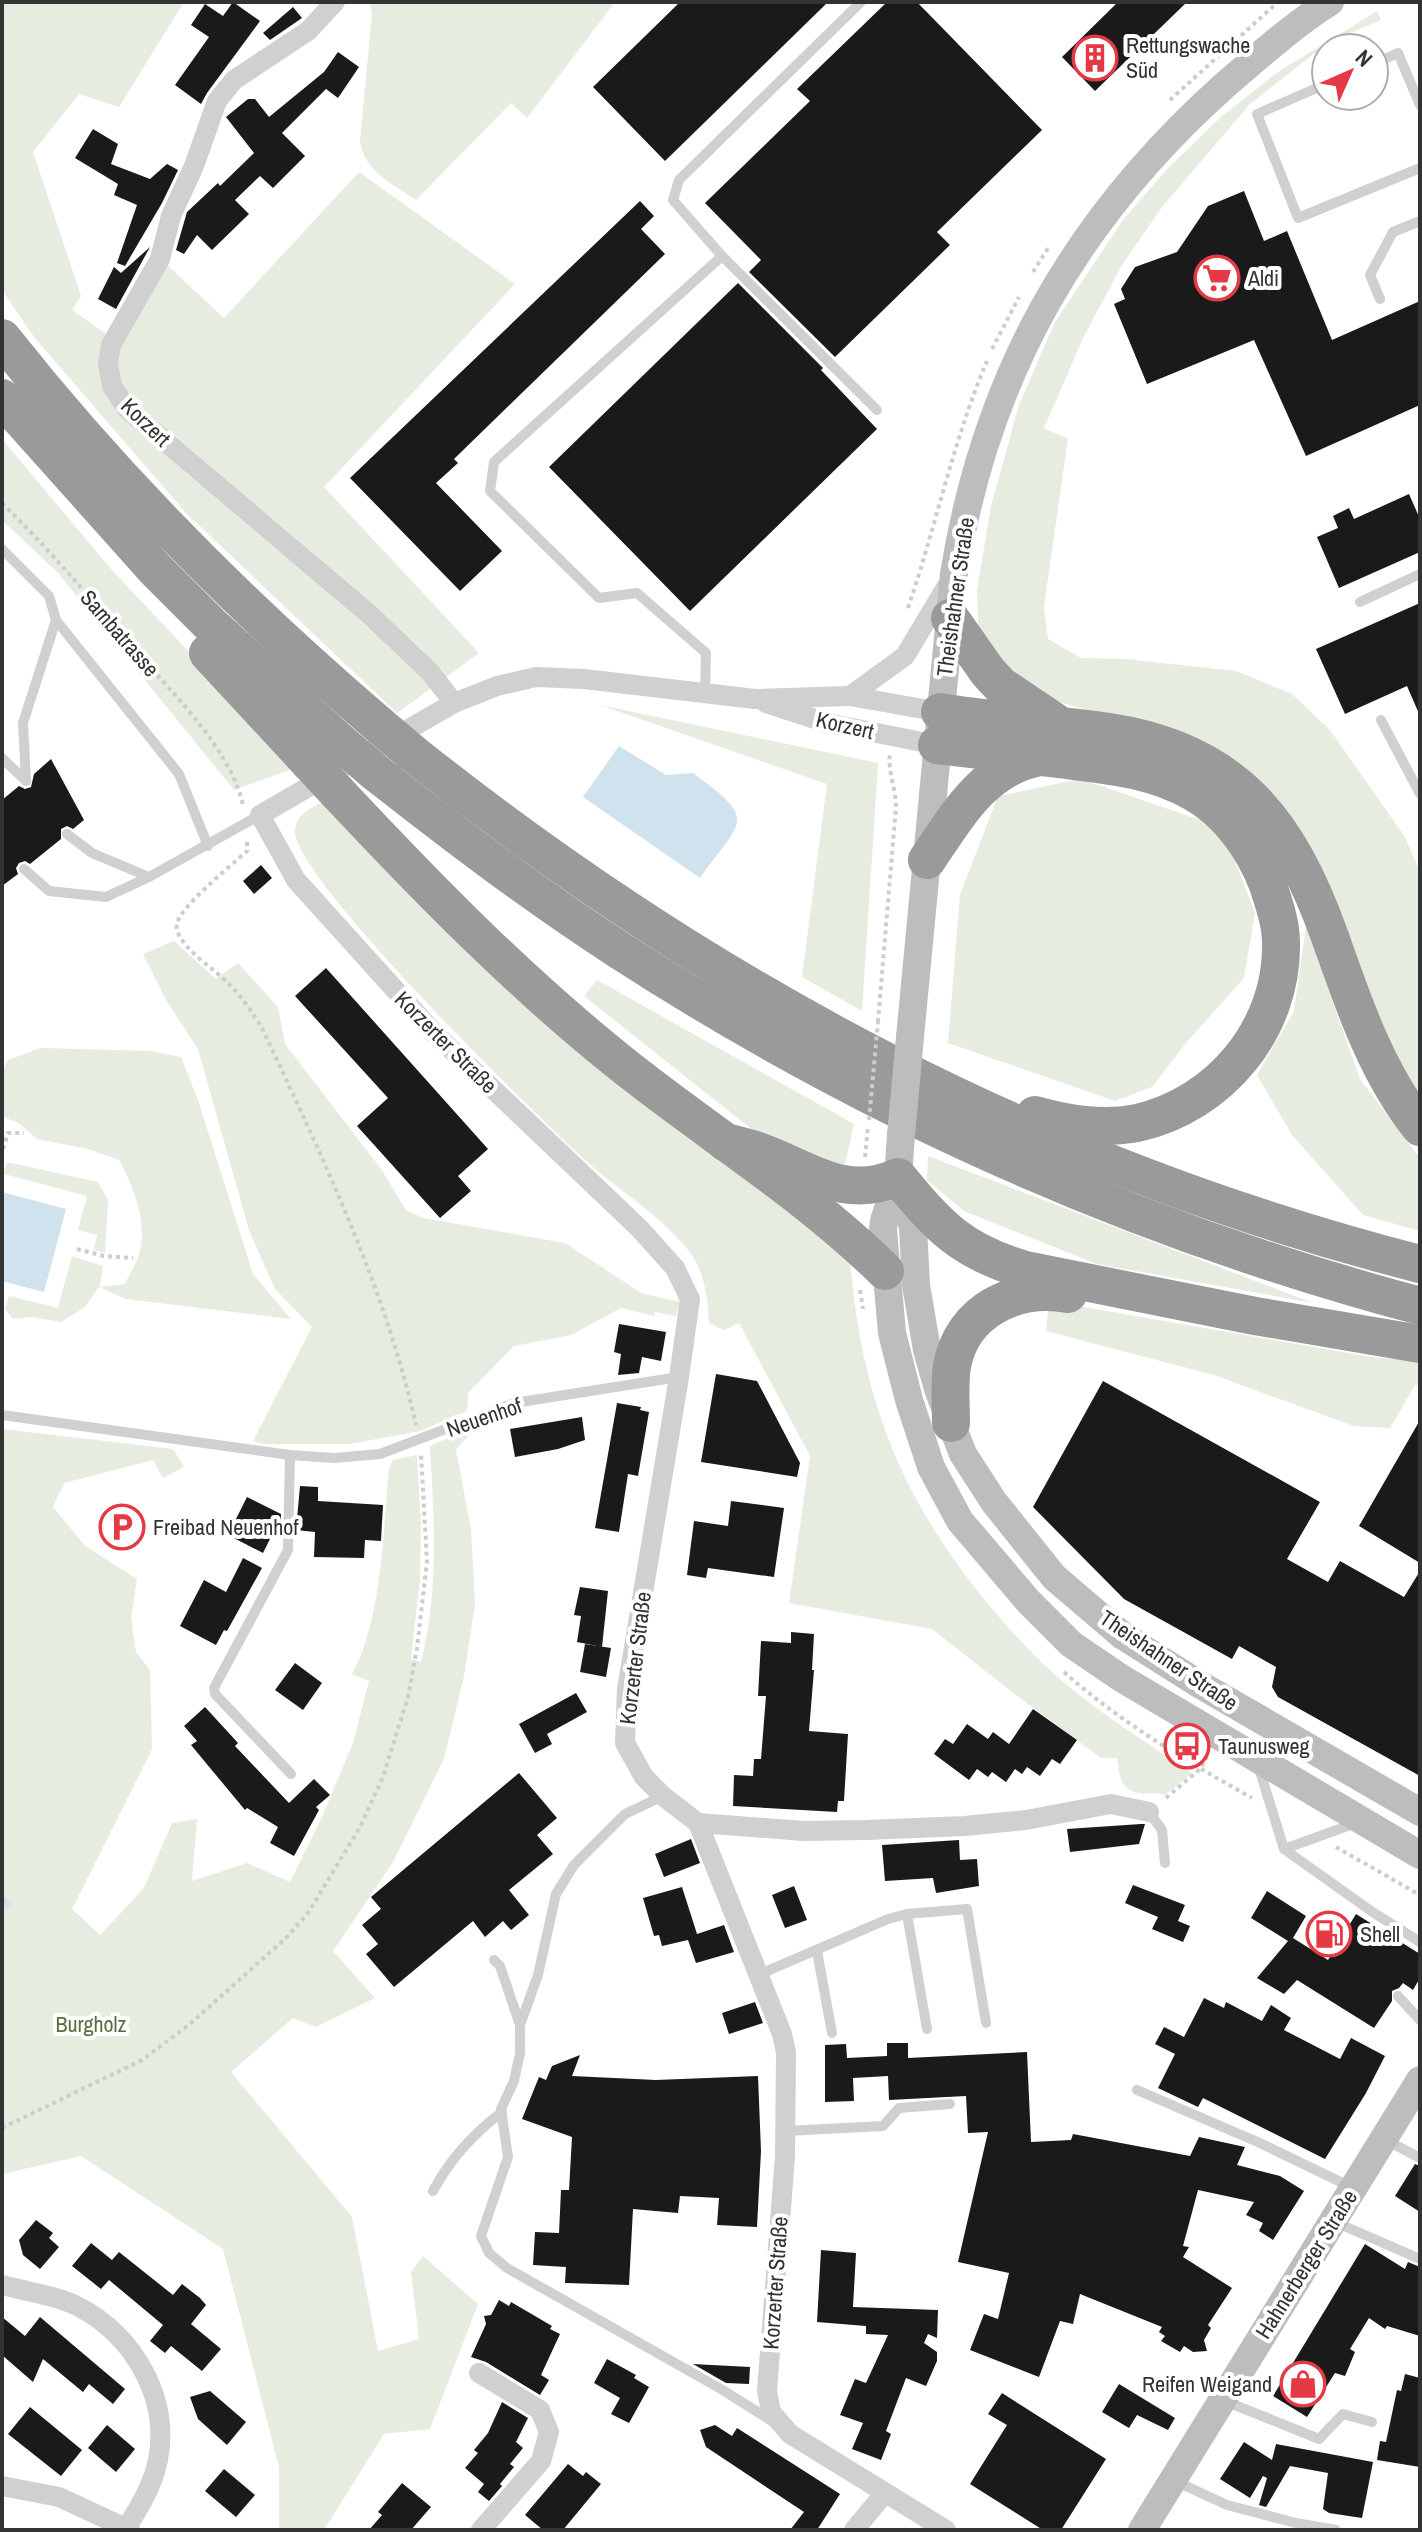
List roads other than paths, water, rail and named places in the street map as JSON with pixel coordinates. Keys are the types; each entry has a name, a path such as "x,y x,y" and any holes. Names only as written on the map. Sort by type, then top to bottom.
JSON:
{"highway":[{"path":"2,338 137,496 192,555 265,625 411,752 510,829 643,922 818,1026 939,1089 1119,1169 1292,1228 1420,1264"},
{"path":"2,398 155,569 210,624 342,744 503,871 617,949 755,1033 928,1125 1102,1202 1276,1264 1420,1306"},
{"path":"155,569 207,652 448,909 532,988 629,1070 838,1226 885,1271"},
{"path":"950,618 1000,685 1064,728"},
{"path":"939,728 991,721 1109,732 1163,744 1217,770 1255,801 1273,822 1294,856 1322,915 1370,1041 1420,1127"},
{"path":"939,728 1040,757 1132,768 1167,779 1196,793 1245,839 1259,862 1276,909 1281,942 1276,990 1255,1038 1235,1065 1207,1092 1162,1116 1103,1126 1068,1124 939,1089"},
{"path":"927,860 974,794 1012,764 1040,757"},
{"path":"725,1142 763,1152 812,1175 844,1184 870,1187 898,1177 933,1219 972,1250 1025,1270 1420,1344"},
{"path":"951,1423 951,1380 956,1354 970,1328 991,1308 1027,1293 1052,1291 1074,1295 1119,1290"}],"main road":[{"path":"1290,31 1308,2"},
{"name":"Theishahner Straße","path":"1330,2 1290,31 1207,102 1140,169 1091,230 1046,300 993,418 967,505 954,574 898,1177 884,1221 885,1271 892,1333 909,1400 931,1467 960,1521 1029,1602 1071,1644 1121,1678 1420,1855"},
{"name":"Theishahner Straße","path":"898,1177 913,1227 922,1331 939,1392 963,1454 994,1502 1054,1577 1123,1636 1199,1684 1420,1812"},
{"path":"1353,1814 1362,1800 1364,1786 1360,1777"},
{"name":"Hahnerberger Straße","path":"1142,2530 1420,2080"}],"street":[{"name":"Korzert","path":"335,2 308,31 234,80 217,101 194,166 171,216 160,259 111,345 108,363 112,386 127,409 370,615 430,672 454,703"},
{"path":"850,696 905,656 954,574"},
{"name":"Korzert","path":"260,815 454,703 497,686 536,677 584,679 755,699 850,696 939,728"},
{"name":"Korzert","path":"755,699 827,723 893,736 939,728"},
{"name":"Korzerter Straße","path":"260,815 296,880 435,1034 639,1228 675,1268 690,1299 627,1689 625,1743 644,1777 698,1823 782,2034 786,2052 786,2131 767,2391 771,2412 783,2428"},
{"path":"698,1823 804,1831 866,1830 1026,1820 1111,1804 1149,1812"},
{"path":"2,2285 78,2307 110,2328 137,2359 153,2388 161,2427 158,2461 146,2497 129,2529 59,2497 2,2486"},
{"path":"479,2373 540,2410 549,2432 541,2461 481,2530"},
{"path":"783,2428 946,2530"},
{"path":"854,2530 885,2493"}],"lane":[{"path":"861,2 679,180 673,200 722,256 877,410"},
{"path":"1390,57 1398,53 1420,105"},
{"path":"1310,91 1257,114 1298,218 1420,168"},
{"path":"1380,299 1370,275 1393,232 1420,221"},
{"path":"705,693 706,653 637,593 599,598 490,491 494,462 722,256"},
{"path":"2,549 49,596 56,620 179,774 208,846"},
{"path":"1360,602 1420,574"},
{"path":"2,758 26,781 23,723 56,620"},
{"path":"1381,720 1420,794"},
{"path":"24,869 49,891 106,897 208,846 260,815"},
{"path":"67,834 92,853 149,877"},
{"name":"Neuenhof","path":"2,1415 290,1455 334,1458 380,1454 514,1403 679,1377"},
{"path":"290,1455 288,1550 214,1688 215,1694 291,1774"},
{"path":"1256,1759 1284,1849 1420,1942"},
{"path":"520,2025 538,1975 556,1894 574,1865 625,1814 663,1796"},
{"path":"1149,1812 1162,1830 1165,1863"},
{"path":"1284,1849 1353,1814"},
{"path":"758,1975 888,1919 907,1914 967,1909 986,2023"},
{"path":"907,1914 927,2029"},
{"path":"817,1951 832,2033"},
{"path":"494,1960 500,1966 520,2025 520,2053 514,2081 502,2112 508,2157 481,2236 489,2253 507,2268 721,2389 783,2428"},
{"path":"1398,1996 1420,2020"},
{"path":"1137,2090 1260,2143 1353,2188"},
{"path":"786,2131 883,2126 899,2108 950,2104"},
{"path":"433,2191 446,2167 483,2127 502,2112"},
{"path":"1384,2139 1420,2158"},
{"path":"1333,2221 1420,2259"},
{"path":"1223,2400 1319,2439 1343,2414 1372,2422"},
{"path":"1173,2480 1227,2505 1336,2530"}],"water":[{"path":"619,746 666,775 693,773 728,801 735,811 737,821 734,831 700,878 583,797"},
{"path":"2,1192 66,1209 44,1292 2,1281"}],"waterway":[{"path":"2,1899 7,1904"}],"place":[{"name":"Rettungswache Süd","path":"1095,58"},
{"name":"Aldi","path":"1217,278"},
{"name":"Freibad Neuenhof","path":"122,1527"},
{"name":"Taunusweg","path":"1187,1746"},
{"name":"Shell","path":"1329,1934"},
{"name":"Reifen Weigand","path":"1303,2384"}],"park label":[{"name":"Burgholz","path":"91,2024"}]}
